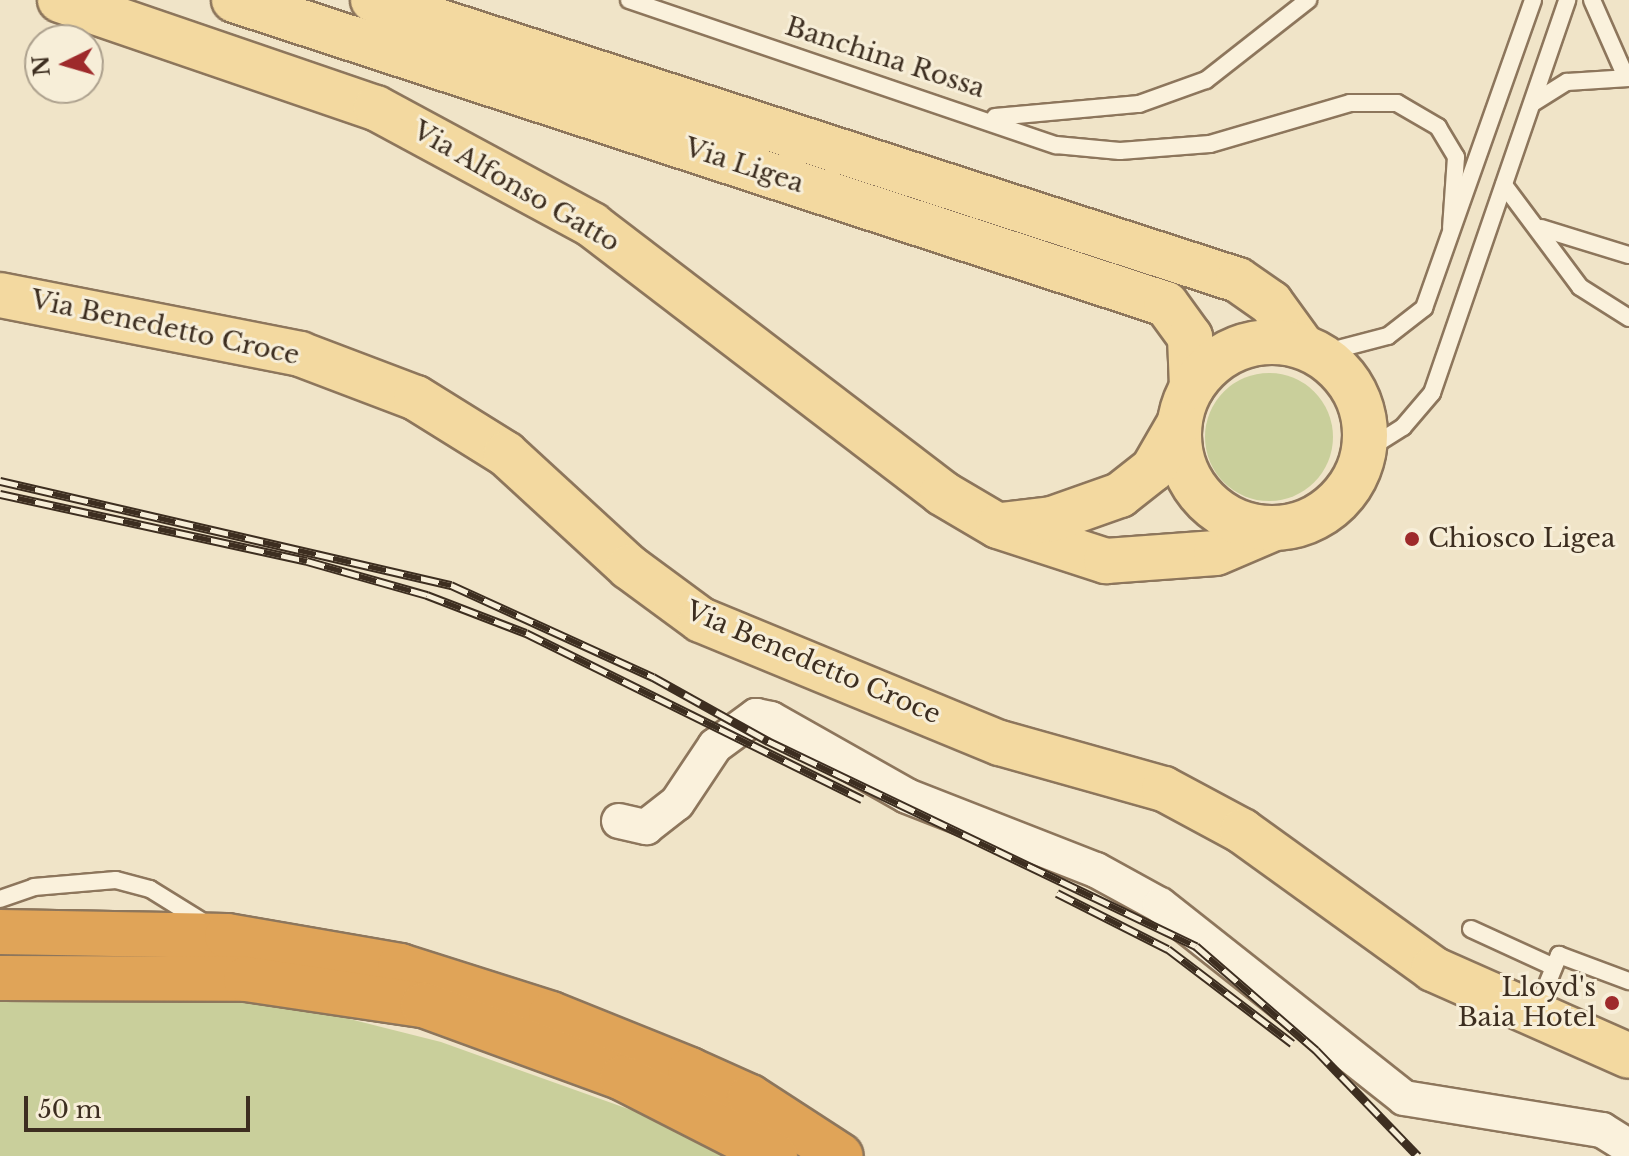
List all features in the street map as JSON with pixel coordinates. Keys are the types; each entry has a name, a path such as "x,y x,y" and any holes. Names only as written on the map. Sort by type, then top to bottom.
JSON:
{"highway":[{"path":"0,932 227,936 297,966 553,1049 775,1156"},
{"path":"0,978 177,975 297,966 400,966 566,1019 750,1097 837,1153"}],"main road":[{"name":"Via Alfonso Gatto","path":"60,0 376,108 592,225 942,493 998,526 1106,561 1216,553 1272,529"},
{"name":"Via Ligea","path":"234,0 1166,304 1190,337 1186,406"},
{"name":"Via Ligea","path":"373,0 1238,280 1271,303 1310,350"},
{"name":"Via Benedetto Croce","path":"0,295 300,354 416,398 506,454 629,567 701,620 1000,743 1164,789 1242,831 1433,969 1629,1056"},
{"path":"998,526 1052,519 1120,495 1153,469 1186,406 1225,354 1250,344 1310,350 1337,367 1361,406 1365,451 1337,502 1298,525 1272,529 1229,518 1195,489 1186,406"}],"street":[{"path":"619,821 646,827 677,803 715,746 756,716 771,719 907,796 1096,870 1160,905 1404,1098 1602,1130 1629,1147"}],"lane":[{"name":"Banchina Rossa","path":"629,0 990,117 1056,145 1120,151 1210,144 1350,103 1397,103 1438,127 1456,157 1451,228"},
{"name":"Banchina Rossa","path":"990,117 1139,104 1206,80 1308,0"},
{"path":"1310,350 1407,325 1428,300 1533,0"},
{"path":"1365,451 1403,427 1432,393 1567,0"},
{"path":"1533,103 1567,82 1628,78 1592,0"},
{"path":"1504,185 1541,228 1580,287 1629,318"},
{"path":"1541,228 1629,255"},
{"path":"0,899 34,887 116,880 150,889 227,936"},
{"path":"1471,929 1554,967"},
{"path":"1534,1016 1559,955 1629,981"}],"green space":[{"path":"1269,373 1294,378 1314,392 1328,412 1333,437 1328,462 1314,482 1294,496 1269,501 1244,496 1224,482 1210,462 1205,437 1210,412 1224,392 1244,378"},
{"path":"120,997 286,1003 441,1042 634,1111 731,1156 0,1156 0,1002"}],"railway":[{"path":"0,481 451,585 653,677 768,741 1196,946 1316,1050 1418,1156"},
{"path":"0,494 307,561 427,595 526,633 862,799"},
{"path":"1057,893 1168,949 1292,1043"}],"place":[{"name":"Chiosco Ligea","path":"1412,539"},
{"name":"Lloyd's Baia Hotel","path":"1612,1003"}]}
